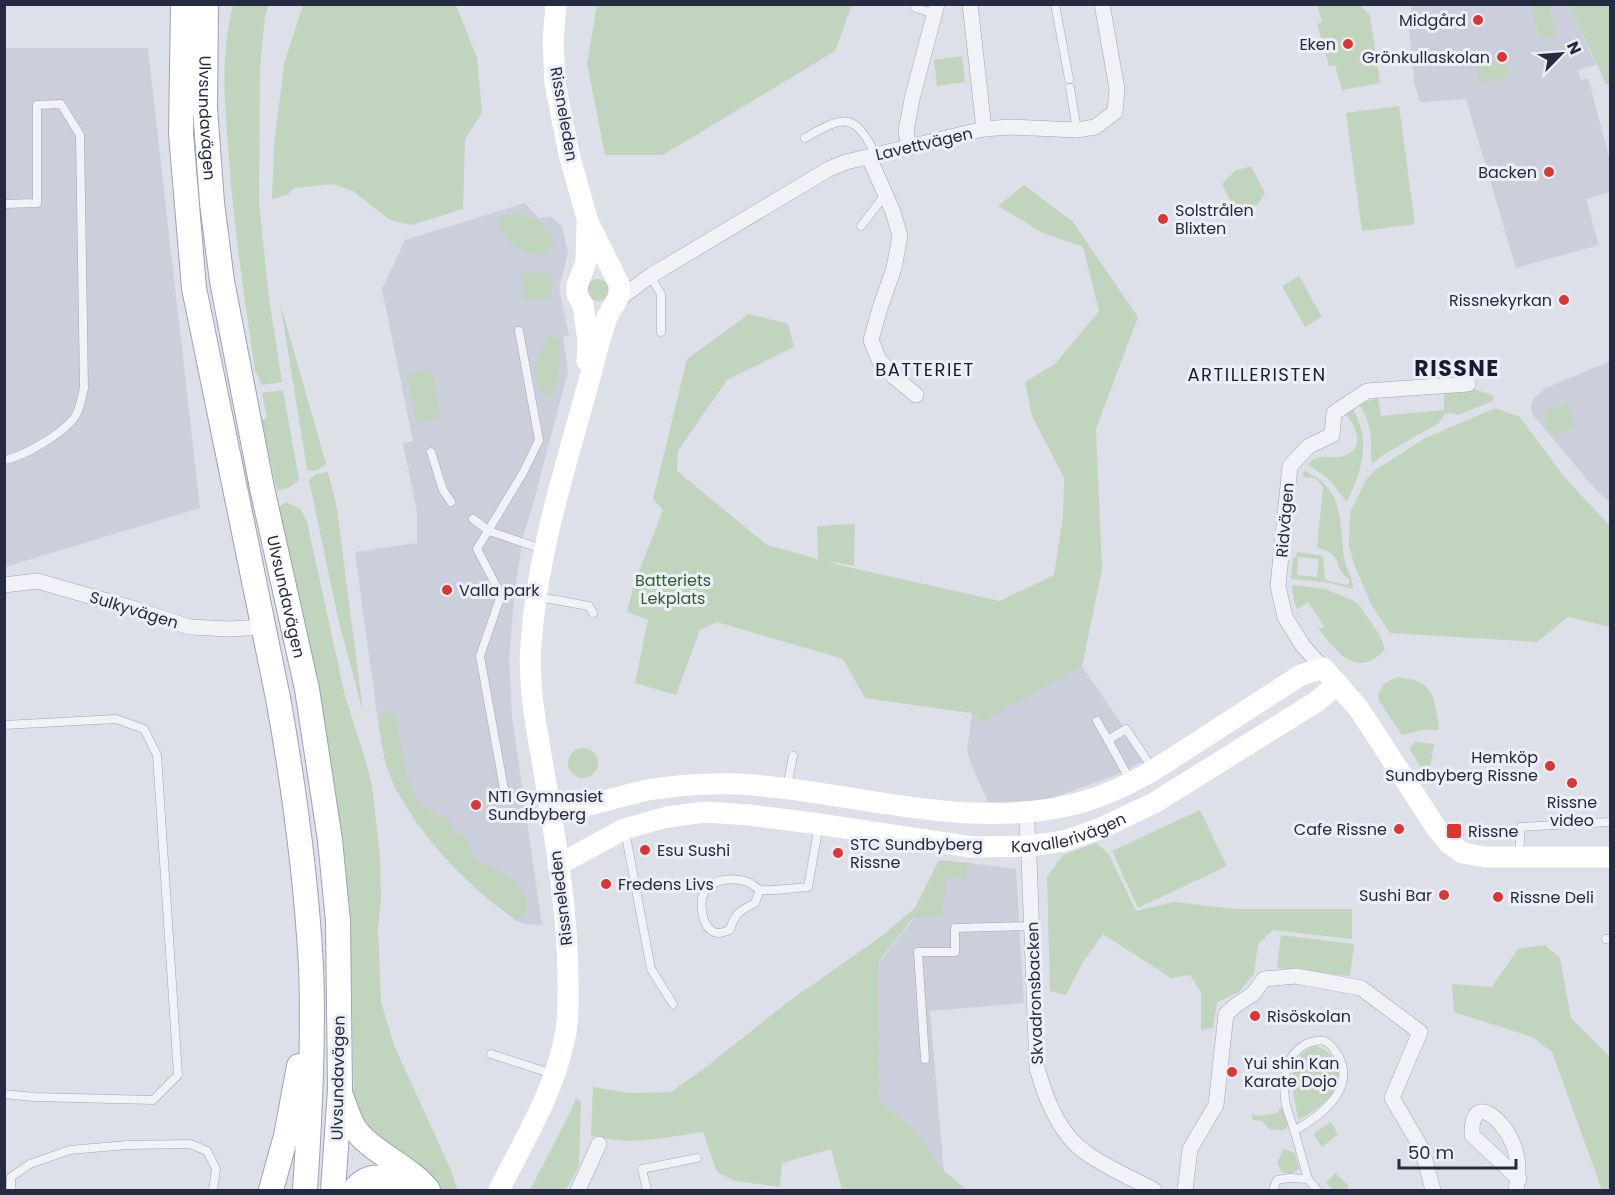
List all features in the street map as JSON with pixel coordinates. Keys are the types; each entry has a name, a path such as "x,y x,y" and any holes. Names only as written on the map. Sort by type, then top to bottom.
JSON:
{"main road":[{"name":"Ulvsundavägen","path":"183,4 181,134 194,288 264,627 292,776 303,865 311,968 310,1103 305,1191"},
{"name":"Ulvsundavägen","path":"206,4 205,108 212,203 222,281 262,488 307,689 325,805 338,921 340,1090 333,1191"},
{"path":"264,627 277,626 284,631 307,689"},
{"path":"271,1191 286,1136 296,1082 311,968"},
{"path":"340,1090 348,1117 356,1131 370,1144 409,1170 428,1191"},
{"path":"354,1191 370,1179 383,1176 407,1191"}],"street":[{"name":"Rissneleden","path":"556,4 553,41 555,83 569,154 588,222 620,289 599,343 580,418 568,452"},
{"path":"970,4 984,129"},
{"name":"Lavettvägen","path":"614,304 650,276 829,169 984,129 1011,127 1077,130 1095,127 1115,112 1117,89 1102,4"},
{"path":"909,148 906,131 912,99 936,9"},
{"path":"873,156 900,236 894,268 871,340 879,360 893,376 916,395"},
{"name":"Rissneleden","path":"499,1191 555,1075 565,1038 568,1003 568,947 534,712 531,645 543,550 568,452 588,355 583,304 577,294 586,262 588,222"},
{"path":"580,278 589,270 597,268 614,274 650,276"},
{"path":"583,304 589,309 598,311 614,304"},
{"name":"Ridvägen","path":"1323,668 1303,646 1285,617 1278,586 1290,466 1309,446 1332,435 1334,413 1367,391 1468,384"},
{"name":"Sulkyvägen","path":"4,585 37,581 190,627 229,630 264,627"},
{"path":"1323,668 1359,709 1437,829 1450,844 1463,853 1485,857 1611,857"},
{"name":"Kavallerivägen","path":"550,814 585,808 650,790 682,786 738,784 936,811 1026,812 1078,804 1131,783 1154,771 1302,675 1323,668"},
{"name":"Kavallerivägen","path":"558,866 624,829 667,817 705,812 819,824 972,847 1028,846 1064,841 1099,829 1154,803 1316,702 1338,684"},
{"name":"Skvadronsbacken","path":"1026,812 1037,1068 1044,1092 1066,1132 1084,1152 1154,1191"},
{"path":"1185,1191 1190,1149 1216,1105 1226,1014 1253,994 1264,979 1296,976 1361,988 1420,1032 1392,1098 1422,1149 1433,1191"},
{"path":"583,1189 599,1144"}],"lane":[{"path":"1055,4 1069,79"},
{"path":"916,8 936,9"},
{"path":"1070,88 1077,130"},
{"path":"4,204 37,203 37,105 61,104 80,135 84,388 76,416 59,432 16,458 4,460"},
{"path":"805,138 829,124 847,121 862,130 873,156"},
{"path":"861,226 885,194"},
{"path":"650,276 661,294 661,332"},
{"path":"504,789 480,656 501,595 477,549 523,473 539,440 519,331"},
{"path":"431,452 443,490 451,502"},
{"path":"473,519 489,531 543,550"},
{"path":"537,597 589,606 593,613"},
{"path":"4,724 116,719 144,729 157,755 178,1075 153,1100 4,1094"},
{"path":"1097,720 1131,783"},
{"path":"1108,740 1126,729 1154,771"},
{"path":"787,789 793,756"},
{"path":"1519,856 1521,827 1611,822"},
{"path":"760,890 755,903 740,910 733,917 730,930 721,933 713,932 707,926 702,906 703,895 709,885 718,881 727,879 748,882 760,890 808,887 819,824"},
{"path":"624,829 651,969 673,1004"},
{"path":"925,1059 918,952 955,952 955,928 1032,926"},
{"path":"1294,1131 1320,1114 1336,1098 1341,1087 1343,1064 1325,1041 1312,1042 1303,1046 1289,1059 1285,1100 1294,1131 1308,1179 1317,1191"},
{"path":"491,1054 555,1075"},
{"path":"11,1191 11,1177 30,1164 70,1150 190,1143 207,1151 216,1169 213,1191"},
{"path":"647,1191 642,1169 697,1158"},
{"path":"1273,1191 1277,1180 1308,1179"}],"shaded area":[{"path":"1412,5 1569,5 1596,65 1578,70 1581,80 1588,78 1610,160 1610,192 1586,199 1599,245 1516,268 1466,99 1420,102 1414,82 1409,26"},
{"path":"5,48 148,48 200,508 5,567"},
{"path":"525,203 539,218 552,217 562,227 568,253 559,288 569,336 563,336 568,371 523,537 514,597 509,659 512,717 542,925 517,921 474,887 416,822 395,789 385,762 378,722 355,552 417,543 417,512 403,444 413,441 382,289 405,240"},
{"path":"1610,361 1610,502 1597,491 1532,414 1531,405 1533,399 1546,388"},
{"path":"1082,666 1146,760 1116,775 1044,801 988,802 967,750 972,713 983,721"},
{"path":"969,863 1016,869 1024,1003 930,1011 944,1172 914,1128 880,1102 878,962 946,878 966,878"}],"green space":[{"path":"597,4 852,5 835,51 663,155 605,155 587,63"},
{"path":"233,5 269,5 265,16 260,68 259,203 269,298 282,382 262,385 255,370 243,286 227,128 225,58"},
{"path":"303,5 456,5 477,58 482,113 465,139 463,209 411,225 390,220 353,191 332,184 295,188 288,194 272,200 274,146 284,64"},
{"name":"Eken","path":"1317,5 1360,5 1370,15 1380,83 1342,90 1335,65 1329,66 1317,24 1322,22"},
{"path":"1531,5 1553,5 1550,13 1556,34 1546,38 1538,33"},
{"path":"1569,5 1610,5 1610,87 1606,84"},
{"path":"962,56 965,82 937,86 934,60"},
{"path":"1505,57 1510,76 1481,84 1475,61"},
{"path":"1399,106 1415,224 1362,231 1346,113"},
{"path":"1251,166 1265,193 1258,204 1245,209 1232,204 1222,184 1235,171"},
{"name":"Batteriets Lekplats","path":"1024,185 1073,222 1138,317 1096,429 1102,570 1082,666 983,722 971,713 865,698 843,659 717,622 700,630 676,695 635,683 648,620 627,612 634,584 663,510 653,499 687,359 749,314 788,324 794,347 727,380 678,451 677,471 767,545 818,559 817,526 855,524 854,566 827,561 839,565 1000,601 1054,575 1063,516 1064,478 1032,416 1025,382 1056,363 1099,311 1083,247 1043,233 998,206"},
{"path":"514,213 540,222 548,230 554,245 542,255 527,253 517,248 499,229 500,217"},
{"path":"522,273 552,273 552,299 522,299"},
{"path":"1299,276 1322,317 1305,327 1282,286"},
{"path":"598,279 608,286 609,290 602,300 598,301 588,294 587,290 594,280"},
{"path":"280,302 326,464 317,470 308,471 307,469"},
{"path":"549,335 560,341 557,385 550,398 540,390 533,370"},
{"path":"431,369 441,418 417,423 406,375"},
{"path":"1475,389 1494,396 1493,401 1458,415 1445,414 1439,423 1373,463 1371,461 1370,431 1359,404 1378,398 1381,416 1444,410 1444,391"},
{"path":"283,390 299,480 288,488 277,491 261,420 267,418 262,393"},
{"path":"1568,403 1575,427 1554,436 1546,426 1548,425 1544,412"},
{"path":"1352,408 1362,431 1363,454 1358,476 1346,501 1328,478 1308,465 1320,457 1343,456 1355,448 1356,431 1346,414"},
{"path":"1495,408 1520,417 1565,478 1610,526 1610,627 1568,617 1537,642 1390,633 1371,604 1354,564 1349,546 1350,513 1366,480 1374,471 1425,438"},
{"path":"1304,471 1317,478 1327,487 1338,507 1344,558 1353,589 1325,582 1291,579 1293,557 1296,558 1297,552 1323,556 1325,580 1346,585 1349,583 1349,579 1340,570 1335,557 1326,550 1317,548 1323,486 1315,478 1303,477","holes":["1298,557 1319,559 1317,577 1297,575"]},
{"path":"328,472 337,509 363,712 338,618 309,480 316,474"},
{"path":"286,502 301,509 307,522 345,696 372,786 380,856 381,898 378,928 381,1002 394,1045 458,1190 435,1190 375,1142 354,1104 351,959 333,779 322,705 279,507"},
{"path":"1292,585 1325,589 1352,600 1359,605 1379,634 1385,649 1366,662 1357,663 1349,660 1333,647 1319,629 1324,626 1308,602 1297,609"},
{"path":"1397,677 1418,682 1430,691 1435,705 1438,730 1423,730 1402,735 1379,701 1378,694 1385,683"},
{"path":"383,710 395,712 406,769 412,791 419,802 451,822 454,833 466,836 474,859 506,875 524,893 527,910 517,921 474,887 433,844 415,821 389,771 380,731"},
{"path":"1415,742 1434,744 1428,779 1409,748"},
{"path":"583,748 594,752 598,763 594,774 583,778 572,774 568,763 572,752"},
{"path":"1200,810 1227,866 1138,908 1112,851"},
{"path":"1096,843 1108,853 1136,911 1174,902 1234,909 1352,909 1352,939 1273,930 1258,944 1254,974 1239,992 1217,1002 1213,1028 1201,1030 1201,992 1190,975 1171,978 1103,934 1084,960 1066,995 1050,991 1047,877 1063,855"},
{"path":"939,860 969,863 966,878 946,878 942,916 913,918 878,962 880,1102 914,1128 944,1171 967,1190 842,1190 831,1149 782,1163 780,1187 735,1181 717,1172 703,1132 633,1141 605,1139 591,1135 593,1087 629,1093 671,1092 788,1002 883,935 915,908"},
{"path":"1281,935 1354,944 1350,976 1277,968"},
{"path":"1545,945 1560,958 1571,1018 1610,1057 1610,1190 1602,1190 1552,1052 1532,1037 1454,1012 1452,984 1492,987 1518,949"},
{"path":"1315,1046 1329,1053 1334,1060 1338,1083 1330,1098 1299,1120 1294,1099 1294,1068 1305,1051"},
{"path":"576,1098 581,1101 579,1165 566,1190 530,1190 570,1113"},
{"path":"1282,1106 1289,1125 1284,1130 1270,1130 1262,1121 1253,1120 1251,1114 1259,1116 1277,1113"},
{"path":"1331,1122 1338,1134 1322,1147 1313,1134"},
{"path":"1284,1149 1295,1153 1299,1169 1290,1174 1282,1172 1277,1163"},
{"path":"1335,1173 1349,1186 1346,1190 1334,1190 1326,1183"}],"place":[{"name":"Midgård","path":"1478,20"},
{"name":"Eken","path":"1348,44"},
{"name":"Grönkullaskolan","path":"1502,57"},
{"name":"Backen","path":"1549,172"},
{"name":"Solstrålen Blixten","path":"1163,219"},
{"name":"Rissnekyrkan","path":"1564,300"},
{"name":"Valla park","path":"447,590"},
{"name":"Hemköp Sundbyberg Rissne","path":"1550,766"},
{"name":"Rissne video","path":"1572,783"},
{"name":"NTI Gymnasiet Sundbyberg","path":"476,805"},
{"name":"Cafe Rissne","path":"1399,829"},
{"name":"Rissne","path":"1454,831"},
{"name":"Esu Sushi","path":"645,850"},
{"name":"STC Sundbyberg Rissne","path":"838,853"},
{"name":"Fredens Livs","path":"606,884"},
{"name":"Sushi Bar","path":"1444,895"},
{"name":"Rissne Deli","path":"1498,897"},
{"name":"Risöskolan","path":"1255,1016"},
{"name":"Yui shin Kan Karate Dojo","path":"1232,1072"}],"district":[{"name":"RISSNE","path":"1457,368"},
{"name":"BATTERIET","path":"925,369"},
{"name":"ARTILLERISTEN","path":"1257,374"}]}
